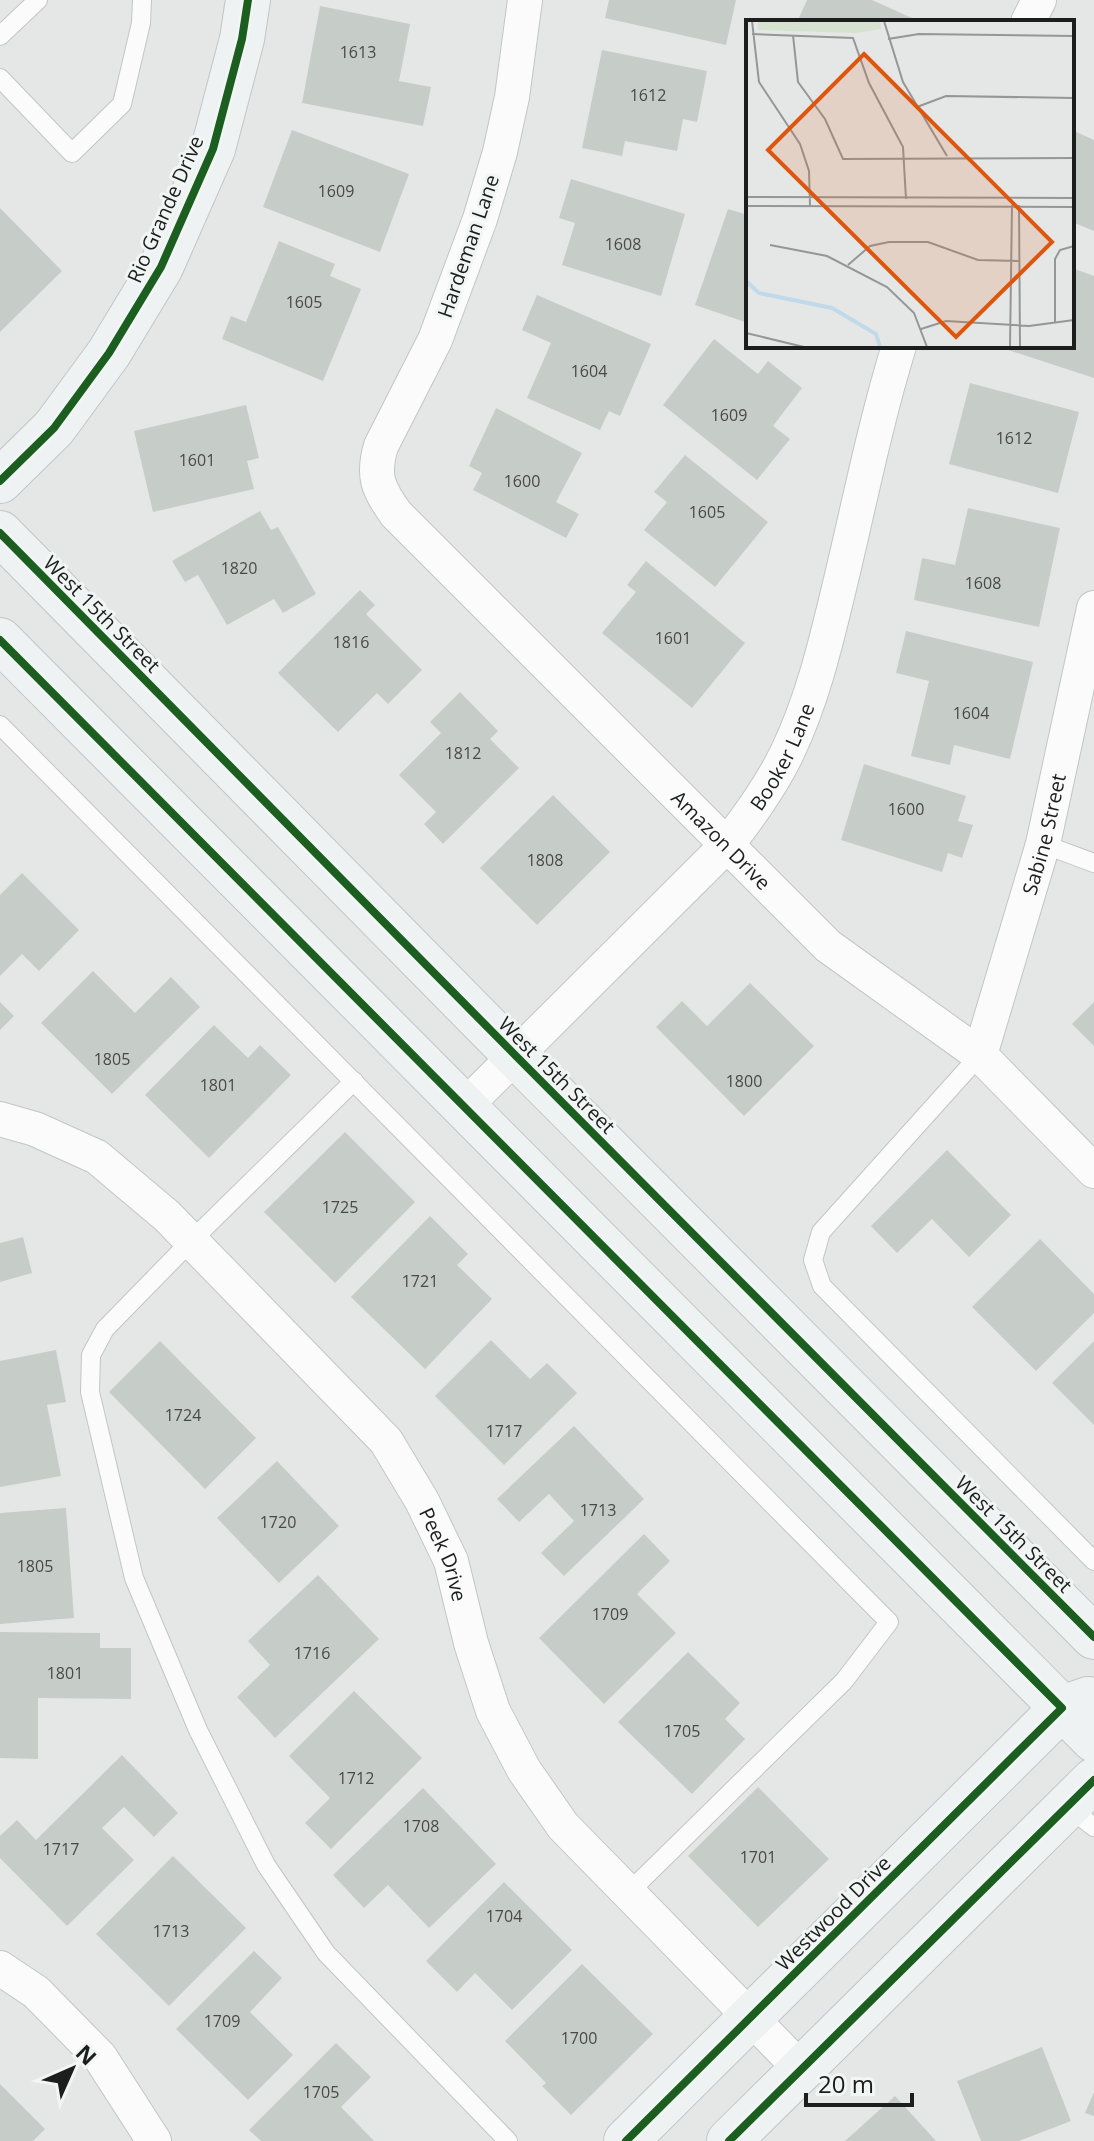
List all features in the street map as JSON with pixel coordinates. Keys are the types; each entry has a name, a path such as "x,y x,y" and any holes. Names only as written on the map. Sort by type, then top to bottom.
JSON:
{"main road":[{"name":"Rio Grande Drive","path":"0,481 54,428 109,353 161,267 213,149 242,39 248,0"},
{"name":"West 15th Street","path":"0,533 1094,1637"},
{"path":"0,640 464,1107 1078,1702 1094,1740"},
{"name":"Westwood Drive","path":"626,2141 1078,1702"},
{"path":"729,2141 801,2069 1085,1805"}],"street":[{"name":"Hardeman Lane","path":"376,479 381,446 435,340 480,219 512,97 525,0"},
{"path":"1029,20 1039,0"},
{"name":"Booker Lane","path":"464,1107 727,845 776,774 788,751 822,659 898,348"},
{"name":"Amazon Drive","path":"376,479 396,514 828,946 980,1055 1094,1171"},
{"name":"Sabine Street","path":"980,1055 1043,844 1094,608"},
{"name":"Peek Drive","path":"0,1119 35,1129 97,1157 167,1216 386,1441 422,1501 451,1561 471,1643 493,1711 524,1770 563,1826 801,2069"},
{"path":"0,1968 36,1992 100,2057 154,2141"}],"lane":[{"path":"0,36 38,0"},
{"path":"0,78 72,153 122,104 141,23 142,0"},
{"path":"0,725 889,1622 844,1681 628,1893"},
{"path":"1043,844 1094,863"},
{"path":"980,1055 821,1232 813,1260 822,1286 1094,1561"},
{"path":"354,1081 105,1329 91,1355 90,1392 134,1578 198,1730 266,1865 326,1953 508,2141"}],"building":[{"path":"609,0 736,0 726,45 605,18"},
{"path":"807,0 872,0 917,20 798,20"},
{"path":"320,6 410,24 399,81 431,87 423,126 302,103"},
{"path":"602,50 707,71 697,122 683,119 677,151 625,141 622,156 582,148"},
{"path":"292,130 409,174 380,252 263,207"},
{"path":"1074,131 1094,140 1094,231 1074,223"},
{"path":"571,179 685,214 661,296 562,265 575,223 559,218"},
{"path":"0,208 62,271 0,332"},
{"path":"728,209 746,214 746,322 695,305"},
{"path":"279,241 335,264 330,276 361,289 323,381 222,339 231,316 246,322"},
{"path":"1074,269 1094,276 1094,378 1002,348 1074,348"},
{"path":"537,295 651,344 620,416 609,411 600,430 527,398 551,343 522,330"},
{"path":"714,339 758,374 768,361 802,388 773,426 790,439 757,480 663,405"},
{"path":"970,383 1079,412 1058,493 949,464"},
{"path":"246,405 259,458 247,461 254,489 153,512 134,431"},
{"path":"496,408 582,453 556,502 579,514 566,538 473,490 482,473 469,466"},
{"path":"685,455 768,522 715,587 644,530 667,502 654,492"},
{"path":"968,508 1060,528 1039,627 914,600 922,558 955,565"},
{"path":"260,511 271,530 278,527 316,594 283,613 274,599 227,625 198,575 185,582 172,561"},
{"path":"646,561 745,643 692,708 602,633 636,592 627,585"},
{"path":"360,590 375,605 366,614 422,670 388,704 377,693 338,732 278,673"},
{"path":"906,631 1033,662 1010,759 954,745 950,765 911,756 929,681 896,673"},
{"path":"460,692 498,731 490,739 519,768 443,844 424,824 436,812 399,775 441,733 430,722"},
{"path":"864,764 966,796 958,821 973,825 962,858 948,853 942,872 841,840"},
{"path":"553,795 610,852 537,925 480,868"},
{"path":"22,873 79,930 39,971 22,954 0,976 0,895"},
{"path":"93,971 135,1013 171,977 200,1007 112,1094 41,1023"},
{"path":"750,983 814,1046 744,1116 656,1027 682,1001 707,1026"},
{"path":"0,1002 14,1016 0,1030"},
{"path":"1094,1002 1094,1046 1072,1024"},
{"path":"214,1025 248,1058 260,1045 291,1075 209,1158 145,1095"},
{"path":"345,1132 415,1202 335,1283 264,1212"},
{"path":"947,1150 1011,1215 969,1257 932,1219 897,1253 871,1226"},
{"path":"430,1216 468,1254 457,1265 492,1299 425,1369 351,1297"},
{"path":"23,1237 32,1273 0,1282 0,1243"},
{"path":"1040,1239 1094,1294 1094,1313 1036,1371 972,1307"},
{"path":"491,1340 530,1379 547,1363 577,1393 504,1465 435,1396"},
{"path":"160,1341 256,1438 205,1489 109,1392"},
{"path":"1094,1341 1094,1425 1052,1383"},
{"path":"56,1350 66,1402 47,1405 61,1476 0,1487 0,1361"},
{"path":"574,1426 644,1499 564,1576 541,1553 574,1521 549,1494 519,1522 497,1499"},
{"path":"277,1461 339,1526 279,1583 217,1518"},
{"path":"66,1508 74,1618 0,1624 0,1513"},
{"path":"644,1534 670,1561 637,1594 676,1633 604,1704 539,1638"},
{"path":"318,1575 379,1639 275,1738 237,1697 270,1665 248,1641"},
{"path":"0,1632 100,1633 100,1648 131,1648 131,1699 38,1698 38,1759 0,1758"},
{"path":"688,1652 740,1703 725,1719 745,1739 692,1794 618,1722"},
{"path":"354,1691 422,1758 331,1849 305,1823 330,1798 289,1756"},
{"path":"122,1755 178,1813 154,1837 124,1807 102,1828 134,1860 67,1926 0,1858 0,1836 17,1820 36,1840"},
{"path":"758,1787 829,1859 758,1927 688,1856"},
{"path":"423,1788 496,1864 429,1928 388,1885 364,1908 333,1875"},
{"path":"173,1856 246,1928 169,2006 96,1934"},
{"path":"504,1882 572,1950 512,2010 475,1973 457,1992 426,1961"},
{"path":"254,1951 282,1978 250,2012 293,2055 248,2100 176,2029"},
{"path":"582,1964 653,2034 571,2115 542,2086 546,2083 505,2041"},
{"path":"336,2043 371,2077 341,2107 374,2141 261,2141 249,2130"},
{"path":"1042,2047 1071,2121 1019,2141 981,2141 957,2081"},
{"path":"0,2084 45,2129 33,2141 0,2141"},
{"path":"1094,2092 1094,2116 1085,2113"},
{"path":"895,2096 936,2141 845,2141"}],"cycle path":[{"path":"0,481 54,428 109,353 161,267 213,149 242,39 248,0"},
{"path":"0,533 1094,1637"},
{"path":"0,640 1062,1708 626,2141"},
{"path":"729,2141 1094,1780"}]}
